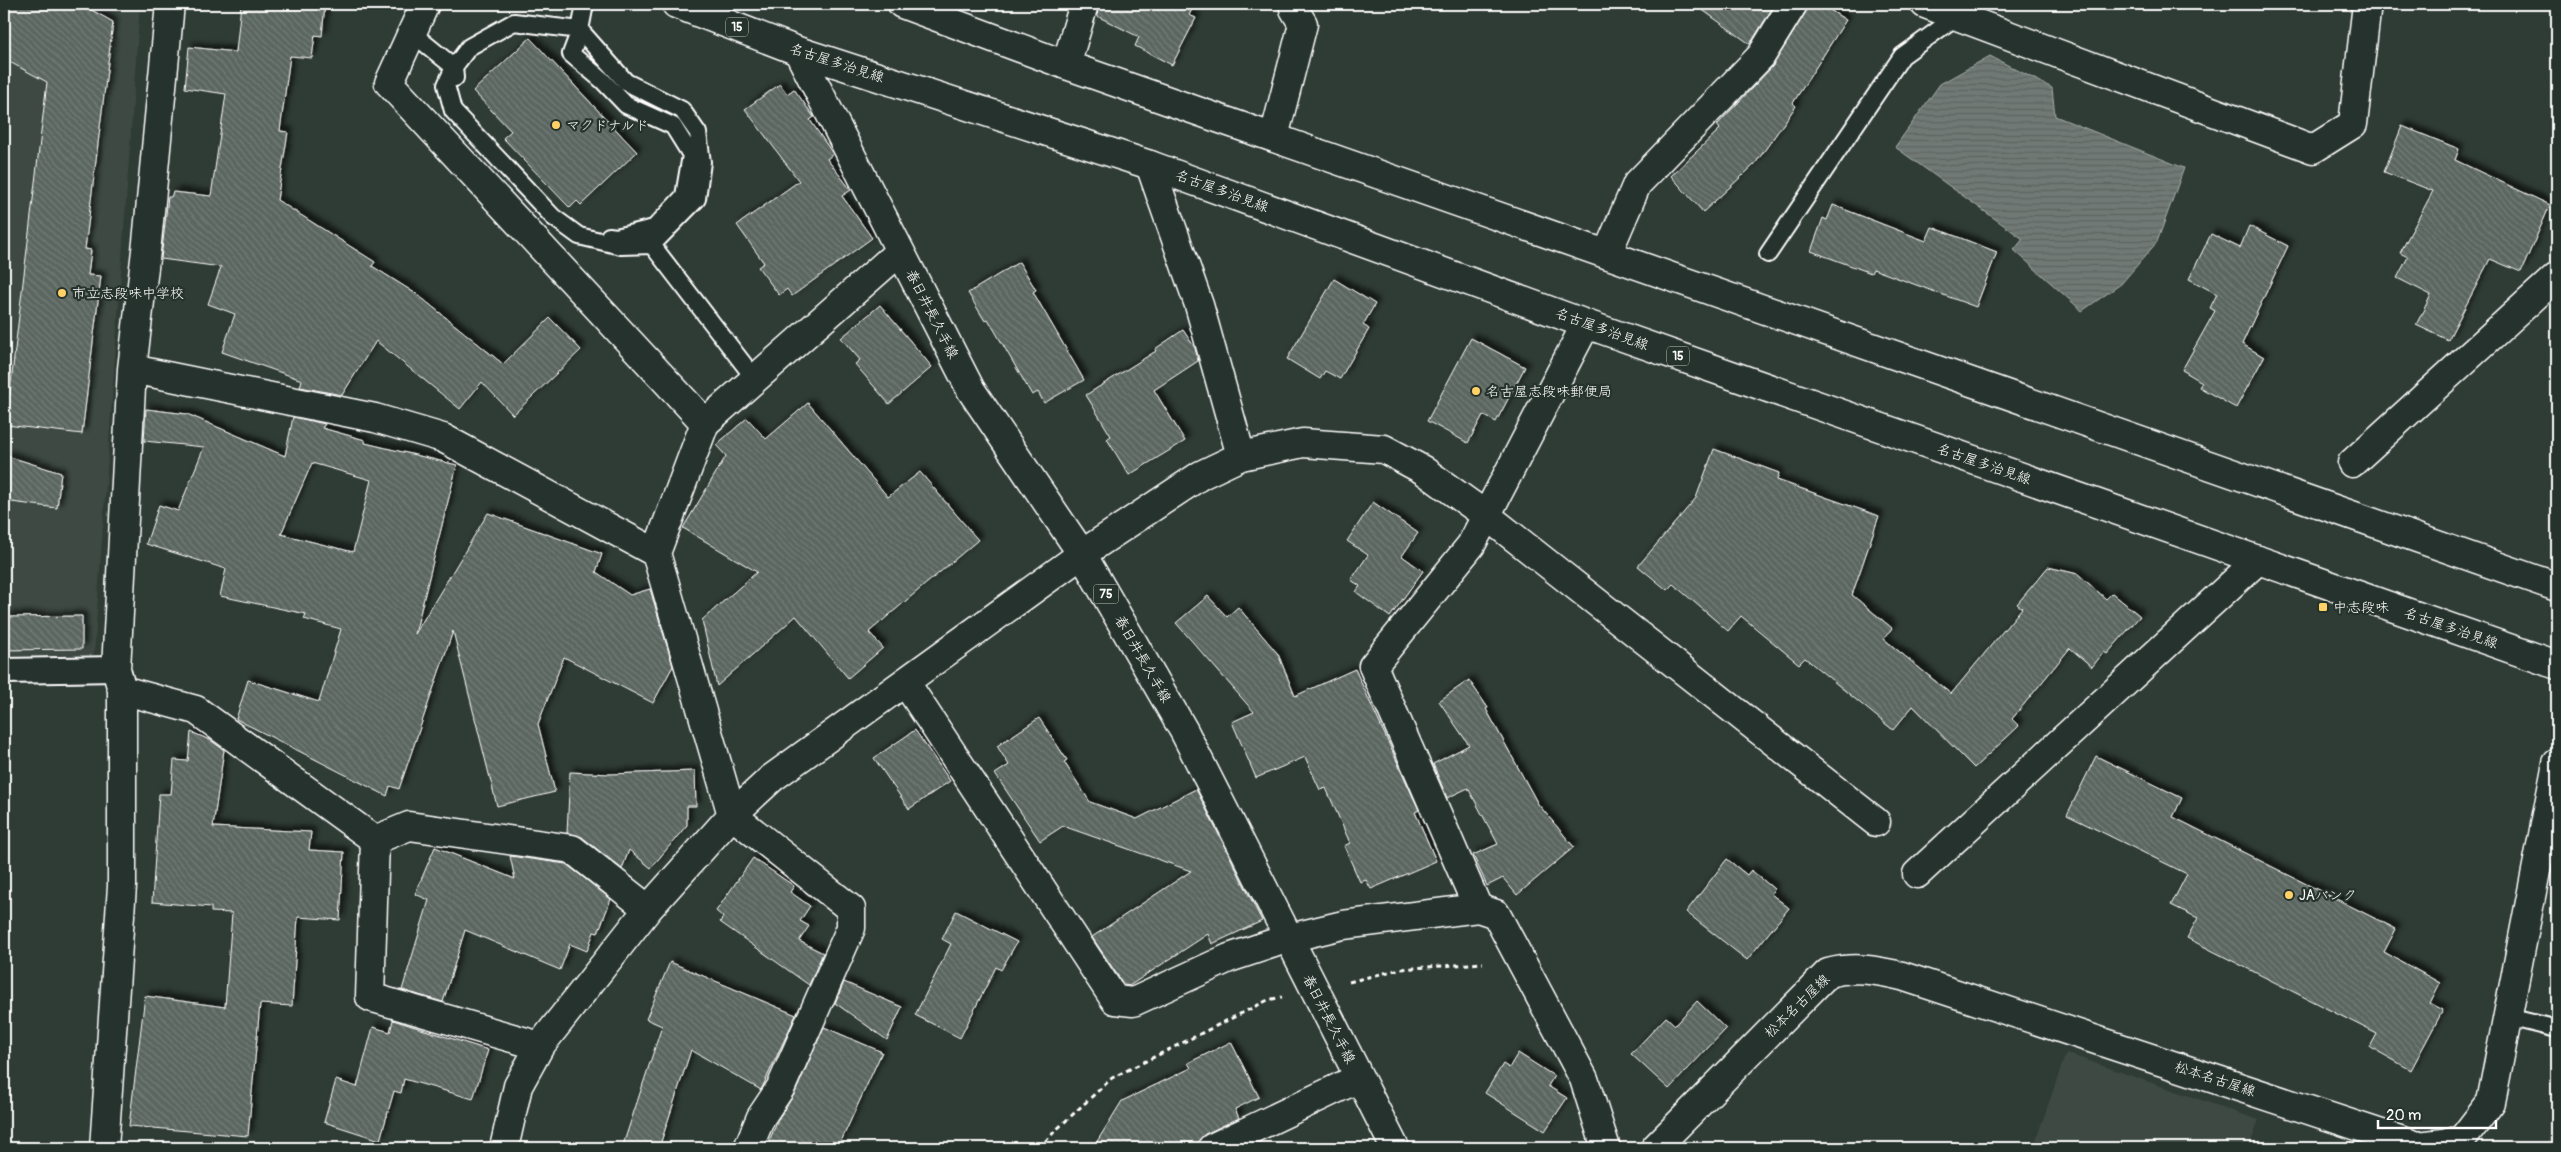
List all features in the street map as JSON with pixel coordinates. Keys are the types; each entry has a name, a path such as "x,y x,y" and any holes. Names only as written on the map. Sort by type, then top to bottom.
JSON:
{"street":[{"path":"104,1148 122,886 119,680 132,369 147,242 170,4"},
{"path":"425,4 389,83 706,423"},
{"name":"名古屋多治見線","path":"676,4 798,51 1150,165 1586,324 2557,665"},
{"path":"902,4 1066,65 2557,587"},
{"path":"1066,65 1084,4"},
{"path":"1274,137 1303,24 1294,10 1294,4"},
{"path":"1607,254 1637,184 1761,56 1793,4"},
{"path":"1925,4 2314,149 2353,124 2367,4"},
{"path":"1956,17 1979,4"},
{"name":"春日井長久手線","path":"798,51 971,390 1082,554 1184,731 1395,1148"},
{"path":"1150,165 1199,305 1240,456"},
{"path":"748,1148 761,1116 781,1087 851,928 851,909 732,815 656,553 706,423 899,252"},
{"path":"2352,463 2557,276"},
{"path":"1478,908 1373,666 1471,545 1488,516 1586,324"},
{"path":"132,369 375,418 443,438 656,553"},
{"path":"504,1148 518,1086 540,1046 648,909 732,815 772,778 906,684 1082,554 1201,474 1240,456 1303,444 1384,448 1423,470 1488,516 1876,822"},
{"path":"1917,874 2258,560"},
{"path":"4,671 119,680 196,710 375,840"},
{"path":"906,684 1115,1000 1133,1002 1229,958 1289,938 1343,926 1478,908 1496,914 1584,1078 1606,1148"},
{"name":"松本名古屋線","path":"1655,1148 1828,973 1844,969 1867,968 1902,976 2418,1146 2460,1141 2491,1102 2557,763"},
{"path":"375,840 408,826 572,849 648,909"},
{"path":"375,840 370,997 540,1046"},
{"path":"1212,1148 1359,1078"}],"lane":[{"path":"412,33 454,67 456,103 566,218 587,233 616,237 654,228 684,196 691,155 673,126 626,105 602,80 571,54 580,30 586,4"},
{"path":"1768,254 1902,56 1956,17"},
{"path":"514,22 580,30 626,82 682,110 698,133 702,162 697,199 652,245 621,246 579,236 553,217 453,111 446,85 454,67 469,47 514,22"},
{"path":"652,245 755,380"},
{"path":"2508,1017 2557,1029"}],"path":[{"path":"1039,1148 1112,1078 1268,1000 1315,991 1400,970 1521,960"}],"shaded area":[{"name":"市立志段味中学校","path":"4,4 140,4 94,655 4,657"},
{"path":"1990,56 2052,88 2055,116 2184,168 2157,242 2121,284 2082,311 2014,250 2023,239 1895,147 1940,84"},
{"path":"2066,1053 2259,1120 2249,1148 2033,1148"},
{"path":"2557,1076 2557,1148 2547,1148 2551,1104"}],"building":[{"path":"4,4 81,4 113,22 85,249 91,250 88,275 101,276 82,434 6,425 47,82 4,59"},
{"path":"241,4 325,4 322,36 315,35 312,58 290,56 280,131 288,132 277,200 375,262 372,266 418,295 503,364 550,318 581,350 513,415 482,382 460,409 376,341 342,395 300,387 302,380 222,352 235,314 208,304 221,267 161,259 168,197 171,197 173,192 211,196 226,94 185,88 189,47 236,52"},
{"path":"1099,4 1195,4 1189,15 1196,18 1172,65 1135,46 1139,37 1097,16"},
{"path":"1694,4 1775,4 1750,44"},
{"path":"1809,4 1820,4 1846,20 1793,103 1796,106 1755,164 1703,212 1671,176 1720,129 1717,125 1772,67"},
{"path":"530,38 637,152 581,205 577,201 570,208 503,138 511,131 473,91"},
{"path":"780,84 787,94 794,89 814,117 810,120 833,154 827,159 851,190 842,196 872,238 792,296 787,289 779,295 758,267 764,263 737,225 799,181 745,109"},
{"path":"2402,126 2459,149 2455,160 2550,205 2521,272 2490,259 2448,340 2416,325 2431,295 2397,278 2408,257 2400,253 2433,191 2384,172"},
{"path":"1833,205 1926,241 1932,227 1997,252 1976,307 1873,269 1871,273 1811,251 1823,218 1827,220"},
{"path":"2249,226 2288,246 2242,344 2264,357 2236,408 2199,387 2202,382 2182,370 2215,311 2210,308 2217,294 2189,279 2211,234 2240,248"},
{"path":"1019,262 1036,290 1033,292 1084,380 1044,403 1038,392 1032,395 988,319 985,321 968,293"},
{"path":"1334,279 1375,304 1363,325 1369,329 1340,379 1325,371 1320,379 1287,359"},
{"path":"880,305 932,367 889,404 855,364 860,360 841,338"},
{"path":"1183,330 1195,348 1198,361 1154,390 1185,441 1129,475 1107,439 1111,436 1086,395 1156,351 1155,349"},
{"path":"1471,338 1525,367 1496,422 1483,415 1468,443 1427,421"},
{"path":"808,403 888,497 920,472 978,540 869,632 883,648 848,678 796,616 717,686 702,620 757,572 683,528 726,456 716,445 747,418 766,439"},
{"path":"146,409 187,414 285,456 293,417 325,424 322,428 365,440 365,443 457,465 415,634 488,513 602,554 596,572 630,595 650,589 673,666 653,703 564,657 538,724 555,792 497,806 453,631 399,789 390,786 387,796 236,719 248,680 319,702 341,629 304,619 306,614 220,596 226,569 146,544 159,505 178,511 204,447 144,441","holes":["312,463 371,480 353,552 281,534"]},
{"path":"1714,449 1779,473 1777,480 1879,516 1852,595 1892,628 1884,639 1951,694 2022,608 2017,604 2048,567 2078,574 2106,599 2112,593 2140,616 2107,654 2104,652 2092,667 2070,648 2012,719 2019,726 1974,768 1913,706 1893,730 1805,658 1799,664 1741,616 1728,631 1673,584 1667,590 1638,566 1696,498"},
{"path":"4,455 61,473 57,508 4,501"},
{"path":"1373,502 1418,533 1402,556 1423,571 1390,617 1356,592 1360,586 1351,580 1368,555 1347,541"},
{"path":"1208,596 1227,617 1238,607 1278,654 1295,696 1355,669 1419,810 1415,812 1436,861 1371,889 1366,880 1360,882 1344,846 1350,843 1326,788 1320,790 1305,757 1256,778 1232,722 1254,712 1176,623"},
{"path":"82,616 82,649 4,650 4,617"},
{"path":"1469,680 1488,708 1486,709 1538,804 1574,847 1517,895 1503,878 1487,886 1473,855 1498,844 1468,788 1447,798 1433,764 1469,745 1439,701"},
{"path":"1039,718 1067,760 1064,762 1090,802 1137,819 1196,789 1262,921 1212,944 1208,934 1129,986 1124,985 1092,937 1191,871 1063,826 1040,841 995,774 1009,765 997,746"},
{"path":"915,730 950,781 909,809 874,758"},
{"path":"191,732 210,740 224,750 213,827 311,832 309,850 344,852 340,920 298,917 292,1006 260,1004 248,1136 129,1126 145,996 225,1007 232,913 211,912 211,907 152,902 159,794 171,794 174,760 188,761"},
{"path":"2096,756 2182,798 2173,817 2396,929 2384,952 2440,983 2430,1003 2443,1010 2411,1070 2370,1047 2377,1034 2187,938 2198,918 2171,905 2187,874 2067,815"},
{"path":"695,771 696,806 687,806 687,825 651,868 629,850 622,869 582,837 567,833 570,772 610,774"},
{"path":"435,847 515,879 510,856 566,864 611,899 598,933 594,932 587,951 570,944 560,970 465,930 443,1002 402,990 429,900 415,894"},
{"path":"753,858 794,886 790,892 810,906 800,921 809,926 799,941 823,953 809,985 720,922 723,917 716,911"},
{"path":"1727,859 1747,875 1751,870 1774,889 1771,894 1789,908 1747,960 1686,912"},
{"path":"956,911 1017,942 1001,970 996,967 960,1038 915,1015 951,944 942,939"},
{"path":"670,962 796,1015 761,1090 691,1050 659,1148 622,1148 662,1026 646,1019"},
{"path":"844,982 902,1007 887,1040 835,1003"},
{"path":"1697,1001 1726,1029 1669,1089 1631,1054 1666,1017 1675,1025"},
{"path":"393,1020 488,1050 473,1099 404,1079 401,1093 394,1091 380,1140 324,1122 336,1080 357,1087 373,1027 390,1032"},
{"path":"824,1027 882,1052 838,1148 766,1148 779,1118 795,1093"},
{"path":"1231,1042 1259,1097 1235,1109 1239,1118 1205,1134 1199,1140 1197,1148 1093,1148 1122,1101 1191,1068 1188,1063"},
{"path":"1518,1053 1554,1076 1548,1086 1567,1098 1545,1131 1485,1093 1503,1064 1509,1068"}],"place":[{"name":"マクドナルド","path":"556,125"},
{"name":"市立志段味中学校","path":"62,293"},
{"name":"名古屋志段味郵便局","path":"1476,391"},
{"name":"中志段味","path":"2323,607"},
{"name":"JAバンク","path":"2289,895"}]}
